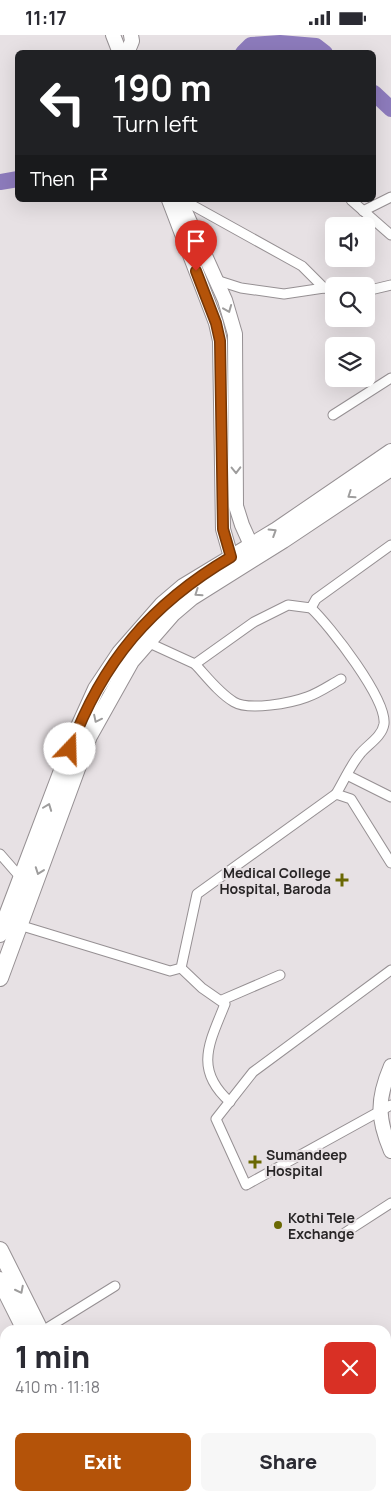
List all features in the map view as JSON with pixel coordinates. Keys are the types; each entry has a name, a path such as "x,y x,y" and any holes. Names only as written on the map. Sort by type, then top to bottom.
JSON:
{"highway":[{"path":"254,551 391,452"},
{"path":"0,935 77,731 96,689 120,653 163,605 183,587 235,562 391,467"},
{"path":"0,978 89,736 131,661 172,614 235,562"},
{"path":"0,1250 38,1325"},
{"path":"0,1280 22,1325"}],"main road":[{"path":"113,35 119,50"},
{"path":"128,50 132,41 131,35"},
{"path":"170,202 216,323 220,341 223,529 235,562"},
{"path":"183,202 232,317 235,334 236,506 254,551"},
{"path":"391,1066 383,1086 385,1108 383,1133 391,1151"}],"street":[{"path":"363,211 391,197"},
{"path":"186,202 302,266 325,286"},
{"path":"353,202 391,235"},
{"path":"216,280 241,288 284,294 325,289"},
{"path":"375,289 391,285"},
{"path":"333,415 391,378"},
{"path":"311,608 316,599 391,545"},
{"path":"181,968 197,895 336,794 360,754 378,736 384,724 377,696 344,645 311,608 288,605 263,617 216,647 195,664"},
{"path":"146,643 195,664 222,693 235,703 246,706 277,704 308,697 341,679"},
{"path":"347,775 391,797"},
{"path":"336,794 351,799 391,863"},
{"path":"0,854 21,878"},
{"path":"19,925 170,971 181,968"},
{"path":"181,968 202,988 222,1000 225,1004 206,1058 215,1086 230,1102"},
{"path":"385,1108 246,1185 216,1119 253,1072 391,970"},
{"path":"222,1000 280,975"},
{"path":"343,1234 391,1203"},
{"path":"52,1325 115,1287"}],"waterway":[{"path":"246,50 251,45 280,43 316,46 321,50"},
{"path":"376,95 391,109"},
{"path":"0,182 15,180"}],"place":[{"name":"Medical College Hospital, Baroda","path":"342,880"},
{"name":"Sumandeep Hospital","path":"255,1162"},
{"name":"Kothi Tele Exchange","path":"278,1225"}],"route":[{"path":"70,749 88,704 120,653 163,605 183,587 231,557 223,529 220,341 216,323 196,271"}]}
